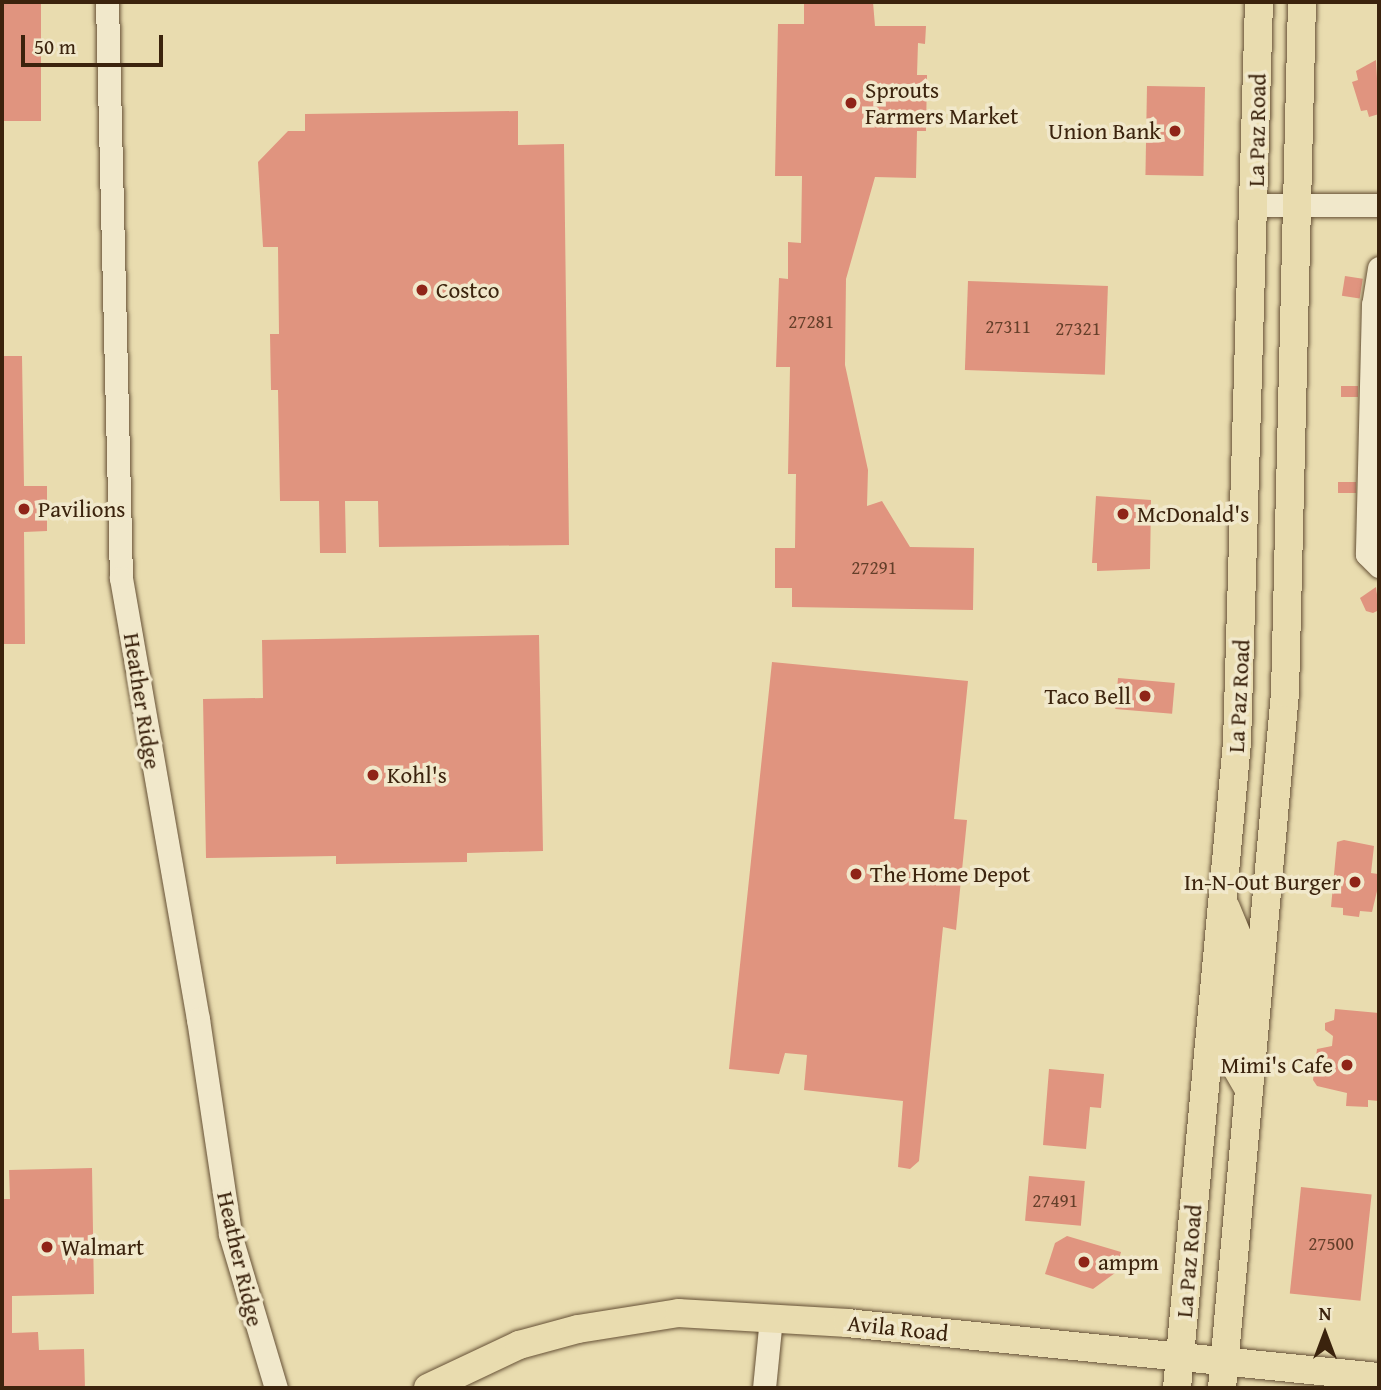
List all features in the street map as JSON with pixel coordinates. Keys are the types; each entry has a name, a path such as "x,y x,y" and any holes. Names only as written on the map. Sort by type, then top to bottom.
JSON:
{"main road":[{"name":"La Paz Road","path":"1177,1388 1225,907 1246,555 1259,2"},
{"name":"La Paz Road","path":"1223,1376 1285,693 1302,2"},
{"path":"1225,907 1242,947 1233,1050 1236,1067 1250,1090"},
{"name":"Avila Road","path":"428,1388 519,1345 578,1329 678,1313 771,1318 1180,1358 1223,1376 1379,1377"}],"street":[{"name":"Heather Ridge","path":"107,2 121,578 198,1019 230,1234 276,1388"},
{"path":"1255,205 1379,205"},
{"path":"1378,566 1367,554 1373,304 1379,268"},
{"path":"764,1388 771,1318"}],"building":[{"path":"2,2 41,2 41,121 2,121"},
{"path":"804,2 873,2 875,26 926,26 925,44 918,43 917,75 927,75 926,131 917,131 916,178 875,177 846,279 845,365 868,470 867,506 882,501 910,547 974,548 973,610 792,607 792,588 775,588 775,548 795,548 796,474 788,474 790,367 776,367 779,278 788,279 788,242 801,243 802,176 775,176 778,24 804,24"},
{"path":"1376,60 1379,114 1369,117 1367,110 1361,111 1352,82 1358,80 1356,71"},
{"name":"Union Bank","path":"1147,86 1205,87 1203,176 1145,175"},
{"name":"Costco","path":"518,111 518,145 564,144 569,545 379,547 378,501 345,501 346,553 320,553 319,501 280,501 278,390 271,390 270,334 279,334 278,247 263,247 258,162 288,131 305,131 305,114"},
{"path":"1345,276 1363,279 1360,299 1342,296"},
{"path":"968,281 1108,286 1105,375 965,370"},
{"name":"Pavilions","path":"2,356 22,356 24,486 47,486 47,531 24,532 25,644 2,644"},
{"path":"1341,386 1358,386 1358,397 1341,397"},
{"path":"1338,482 1356,482 1356,493 1338,493"},
{"path":"1096,496 1151,500 1150,569 1097,571 1097,563 1092,563"},
{"path":"1376,587 1379,610 1373,613 1366,611 1360,598"},
{"name":"Kohl's","path":"539,635 543,851 467,853 467,862 336,864 336,856 206,858 203,699 263,698 262,640"},
{"name":"The Home Depot","path":"772,662 968,681 954,819 967,820 956,930 943,927 919,1161 910,1169 898,1167 903,1101 804,1090 807,1055 785,1053 779,1074 729,1069"},
{"name":"Taco Bell","path":"1118,678 1175,683 1172,714 1115,709"},
{"name":"In-N-Out Burger","path":"1344,840 1374,846 1371,873 1378,874 1377,891 1372,912 1360,911 1359,917 1343,915 1343,908 1331,907 1337,842"},
{"name":"Mimi's Cafe","path":"1335,1009 1379,1013 1379,1101 1368,1100 1368,1107 1346,1106 1347,1093 1317,1086 1313,1080 1317,1049 1332,1046 1333,1036 1325,1030 1325,1023 1334,1020"},
{"path":"1049,1069 1104,1074 1101,1108 1090,1107 1086,1149 1043,1145"},
{"name":"Walmart","path":"92,1168 94,1294 12,1296 12,1333 38,1332 39,1350 84,1349 85,1388 2,1388 2,1199 10,1199 9,1170"},
{"path":"1029,1176 1085,1181 1081,1226 1025,1221"},
{"path":"1301,1187 1372,1194 1360,1301 1290,1293"},
{"name":"ampm","path":"1067,1236 1121,1252 1115,1273 1093,1289 1045,1274 1055,1243"}],"place":[{"name":"Sprouts Farmers Market","path":"851,103"},
{"name":"Union Bank","path":"1175,131"},
{"name":"Costco","path":"422,290"},
{"name":"Pavilions","path":"24,509"},
{"name":"McDonald's","path":"1123,514"},
{"name":"Taco Bell","path":"1145,696"},
{"name":"Kohl's","path":"373,775"},
{"name":"The Home Depot","path":"856,874"},
{"name":"In-N-Out Burger","path":"1355,882"},
{"name":"Mimi's Cafe","path":"1347,1065"},
{"name":"Walmart","path":"47,1247"},
{"name":"ampm","path":"1084,1262"}]}
